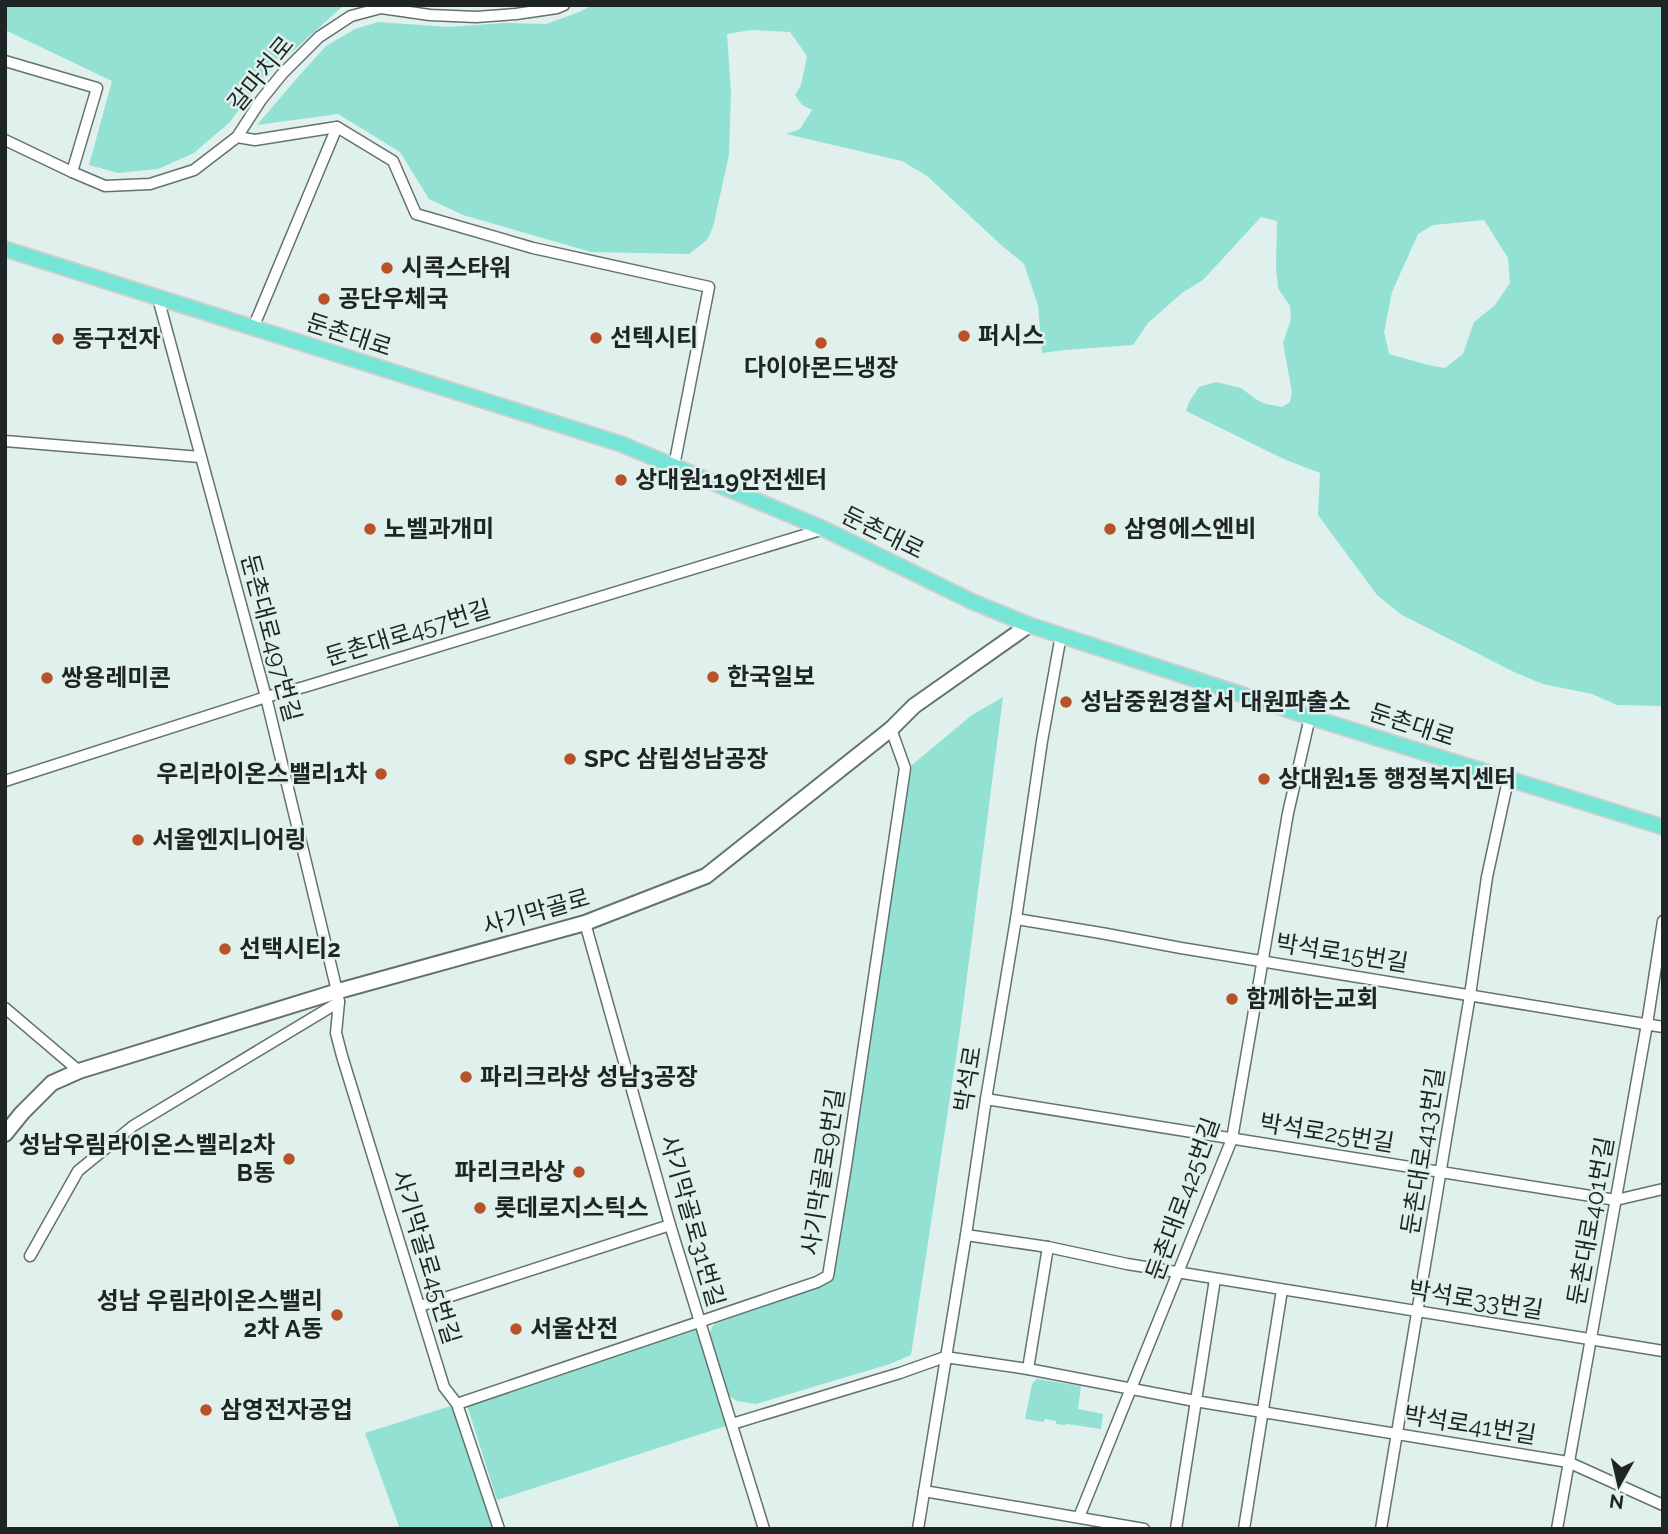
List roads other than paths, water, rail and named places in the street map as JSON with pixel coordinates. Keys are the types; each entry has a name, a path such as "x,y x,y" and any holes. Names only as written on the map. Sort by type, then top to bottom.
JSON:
{"main road":[{"name":"둔촌대로","path":"5,249 621,444 824,529 971,601 1029,625 1310,717 1663,827"}],"street":[{"name":"갈마치로","path":"5,140 105,186 150,184 194,170 237,137 282,74 319,37 351,16 381,8 430,15 476,17 516,14 564,5"},
{"path":"5,61 97,88 72,172"},
{"path":"253,328 337,127"},
{"path":"237,137 255,139 337,127 393,161 416,214 533,248 709,287 674,466"},
{"name":"둔촌대로497번길","path":"158,298 266,697 338,997"},
{"path":"5,441 200,457"},
{"name":"둔촌대로457번길","path":"5,781 266,697 824,529"},
{"name":"사기막골로","path":"5,1134 52,1083 79,1071 585,923 706,876 891,729 914,706 1029,625"},
{"name":"박석로","path":"918,1529 1061,635"},
{"name":"둔촌대로425번길","path":"1079,1517 1232,1139 1288,813 1310,717"},
{"name":"사기막골로9번길","path":"457,1404 699,1323 828,1276 905,768 891,729"},
{"name":"둔촌대로413번길","path":"1381,1529 1487,877 1508,780"},
{"name":"박석로15번길","path":"1016,919 1663,1027"},
{"name":"둔촌대로401번길","path":"1556,1529 1663,921"},
{"name":"사기막골로31번길","path":"585,923 670,1225 764,1529"},
{"path":"30,1256 78,1171 133,1126 338,997"},
{"name":"사기막골로45번길","path":"338,997 337,1033 342,1056 444,1387 457,1404 499,1529"},
{"path":"5,1008 79,1071"},
{"name":"박석로25번길","path":"986,1099 1616,1200 1663,1189"},
{"path":"420,1306 670,1225"},
{"name":"박석로33번길","path":"966,1234 1048,1247 1127,1265 1663,1351"},
{"path":"1028,1370 1048,1247"},
{"path":"1176,1529 1215,1279"},
{"path":"1244,1529 1282,1290"},
{"path":"732,1424 945,1357"},
{"name":"박석로41번길","path":"945,1357 1568,1462 1663,1505"},
{"path":"924,1491 1144,1529"}],"place":[{"name":"시콕스타워","path":"387,268"},
{"name":"공단우체국","path":"324,299"},
{"name":"퍼시스","path":"964,336"},
{"name":"선텍시티","path":"596,338"},
{"name":"동구전자","path":"58,339"},
{"name":"다이아몬드냉장","path":"821,343"},
{"name":"상대원119안전센터","path":"621,480"},
{"name":"노벨과개미","path":"370,529"},
{"name":"삼영에스엔비","path":"1110,529"},
{"name":"한국일보","path":"713,677"},
{"name":"쌍용레미콘","path":"47,678"},
{"name":"성남중원경찰서 대원파출소","path":"1066,702"},
{"name":"SPC 삼립성남공장","path":"570,759"},
{"name":"우리라이온스밸리1차","path":"381,774"},
{"name":"상대원1동 행정복지센터","path":"1264,779"},
{"name":"서울엔지니어링","path":"138,840"},
{"name":"선택시티2","path":"225,949"},
{"name":"함께하는교회","path":"1232,999"},
{"name":"파리크라상 성남3공장","path":"466,1077"},
{"name":"성남우림라이온스벨리2차 B동","path":"289,1159"},
{"name":"파리크라상","path":"579,1172"},
{"name":"롯데로지스틱스","path":"480,1208"},
{"name":"성남 우림라이온스밸리 2차 A동","path":"337,1315"},
{"name":"서울산전","path":"516,1329"},
{"name":"삼영전자공업","path":"206,1410"}]}
